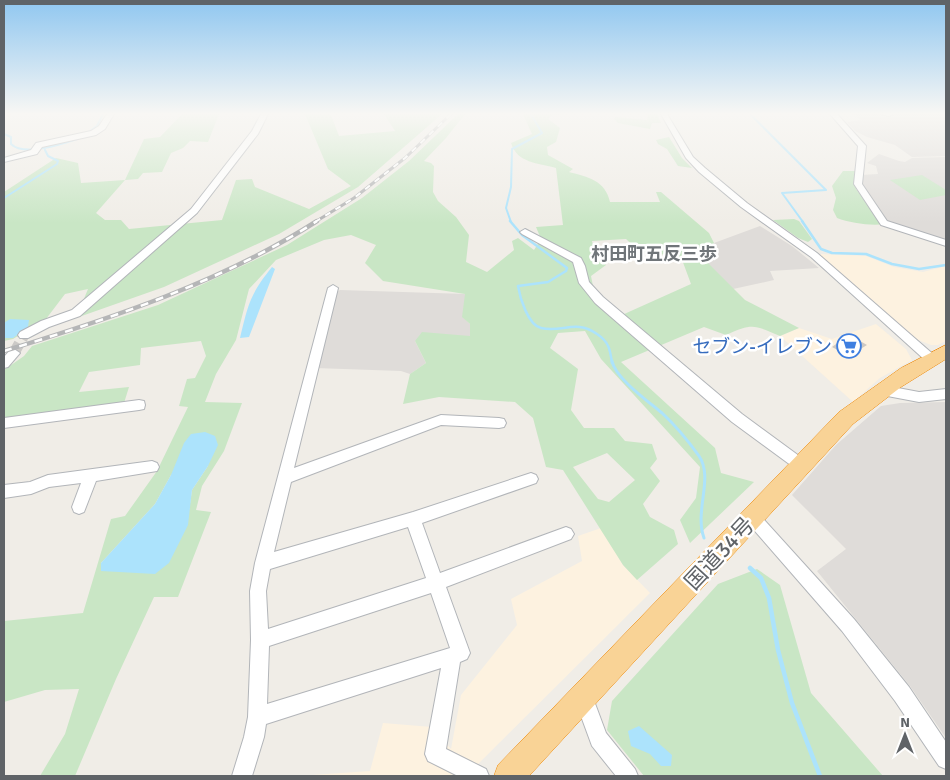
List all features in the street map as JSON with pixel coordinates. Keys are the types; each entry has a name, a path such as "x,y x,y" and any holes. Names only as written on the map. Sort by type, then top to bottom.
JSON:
{"highway":[{"name":"国道34号","path":"519,772 583,697 846,418 882,390 938,355"}],"street":[{"path":"4,160 34,150"},
{"path":"24,336 45,324 76,313 102,292 194,211 241,150"},
{"path":"686,150 702,170 744,205 814,255 938,355"},
{"path":"863,150 858,170 859,188 884,223 946,243"},
{"path":"525,232 577,260 581,265 582,276 587,286 599,300 737,418 800,465"},
{"path":"242,776 254,737 257,717 260,640 258,592 263,563 333,288"},
{"path":"4,364 14,353"},
{"path":"882,390 919,397 946,394"},
{"path":"4,423 139,405"},
{"path":"284,478 441,420 499,423"},
{"path":"4,492 31,488 48,481 152,467"},
{"path":"79,507 91,475"},
{"path":"263,563 414,519 531,479"},
{"path":"752,517 848,625 902,694 946,759"},
{"path":"257,717 461,653 414,519"},
{"path":"260,640 436,583 566,534"},
{"path":"452,656 435,754 479,776"},
{"path":"583,697 599,739 628,776"}],"shaded area":[{"path":"903,150 946,150 946,156 912,157"},
{"path":"879,154 905,162 912,158 946,157 946,241 893,225 885,220 863,190 861,175 878,174 876,166 867,163"},
{"path":"760,226 792,246 819,268 770,271 774,280 733,289 697,253 714,243"},
{"path":"821,254 866,256 894,267 923,272 946,266 946,341 938,345 931,345 916,339 820,258"},
{"path":"340,290 466,294 463,317 470,324 470,336 415,341 426,363 410,374 401,371 315,368 334,294"},
{"path":"876,324 906,349 912,360 880,378 853,402 780,336 799,328 832,339"},
{"path":"946,402 946,738 910,686 817,571 846,549 792,495 836,445 881,406 900,403"},
{"path":"601,528 623,565 650,593 466,776 298,776 370,771 383,723 432,727 451,749 461,695 517,625 511,599 582,561 578,536"}],"green space":[{"path":"139,150 177,150 171,153 162,172 143,173 138,179 125,180"},
{"path":"320,150 400,150 358,187 279,234 164,287 76,318 88,289 65,294 46,319 13,339 4,341 4,192 56,158 78,163 81,183 125,180 96,213 105,220 121,220 129,229 222,220 236,180 252,179 255,187 309,209 351,186 328,169"},
{"path":"420,150 434,150 424,161 434,166 433,192 438,201 456,217 469,235 466,262 487,272 514,250 512,241 518,238 534,250 541,239 536,227 563,225 556,168 529,161 518,155 514,150 547,150 548,155 573,169 569,172 589,178 600,184 608,195 610,202 660,202 656,192 661,192 709,233 714,243 698,253 745,300 799,328 780,336 753,327 726,335 704,327 621,362 715,448 721,473 754,482 690,543 680,520 696,498 700,467 601,359 585,331 558,333 550,348 578,369 571,410 584,428 614,428 625,441 652,444 657,459 650,468 660,481 643,504 650,517 674,530 678,544 637,580 623,565 563,470 546,467 533,418 515,402 439,397 403,404 410,374 426,363 415,341 422,332 470,336 470,324 462,317 465,294 383,281 365,263 376,245 351,235 324,240 276,260 249,289 236,340 216,374 205,402 242,403 224,451 202,486 196,510 211,512 178,597 154,597 116,679 75,776 40,776 65,734 79,689 45,690 4,702 4,621 83,613 111,519 125,516 157,471 188,407 179,406 187,379 195,378 206,356 201,341 141,348 140,365 89,372 79,392 129,387 124,403 4,418 4,370 24,356 32,346 158,305 287,245 362,198","holes":["626,239 639,251 681,257 691,284 622,315 594,291 591,276 606,265 595,253 592,241","607,453 635,480 609,502 598,499 573,467","208,466 192,490 187,525 101,571 101,563 155,504 171,475"]},
{"path":"668,150 677,150 692,168 678,166"},
{"path":"843,171 856,171 856,189 884,224 860,224 837,218 833,210 836,198 832,186"},
{"path":"922,175 946,190 946,195 920,200 890,180"},
{"path":"794,219 799,221 812,239 808,242 798,238 773,220"},
{"path":"757,569 780,585 811,693 883,776 644,776 607,730 612,701 718,584"}],"water":[{"path":"272,267 275,269 249,337 240,338 254,293"},
{"path":"10,319 29,320 28,327 13,338 4,338 4,323"},
{"path":"205,432 215,436 218,445 208,466 192,490 188,525 169,563 155,574 101,571 101,563 155,504 171,475 184,443 191,434"},
{"path":"639,726 672,755 671,766 661,766 650,754 631,746 628,731"}],"building":[{"name":"セブン-イレブン","path":"853,337 867,345 849,356 832,347 839,342 842,344"}],"waterway":[{"path":"4,198 57,164 58,161 48,156 45,150"},
{"path":"511,222 506,208 511,187 512,150"},
{"path":"786,150 826,190 782,193 803,222"},
{"path":"510,221 522,235 567,268 566,271 548,282 518,286 523,304 532,322 541,328 582,327 589,330 601,337 606,343 610,350 612,363"},
{"path":"802,221 821,249 832,253 866,254 892,264 919,269 946,265"},
{"path":"612,361 619,375 667,418 699,456 705,474 701,517 704,538"},
{"path":"750,568 761,578 769,598 778,650 792,703 820,776"}],"tunnel":[{"path":"14,353 24,335"}],"railway":[{"path":"315,222 354,198 413,150"},
{"path":"4,351 125,311 205,280 281,243 317,221"}],"place":[{"name":"セブン-イレブン","path":"849,346"}],"district":[{"name":"村田町五反三歩","path":"654,254"}]}
